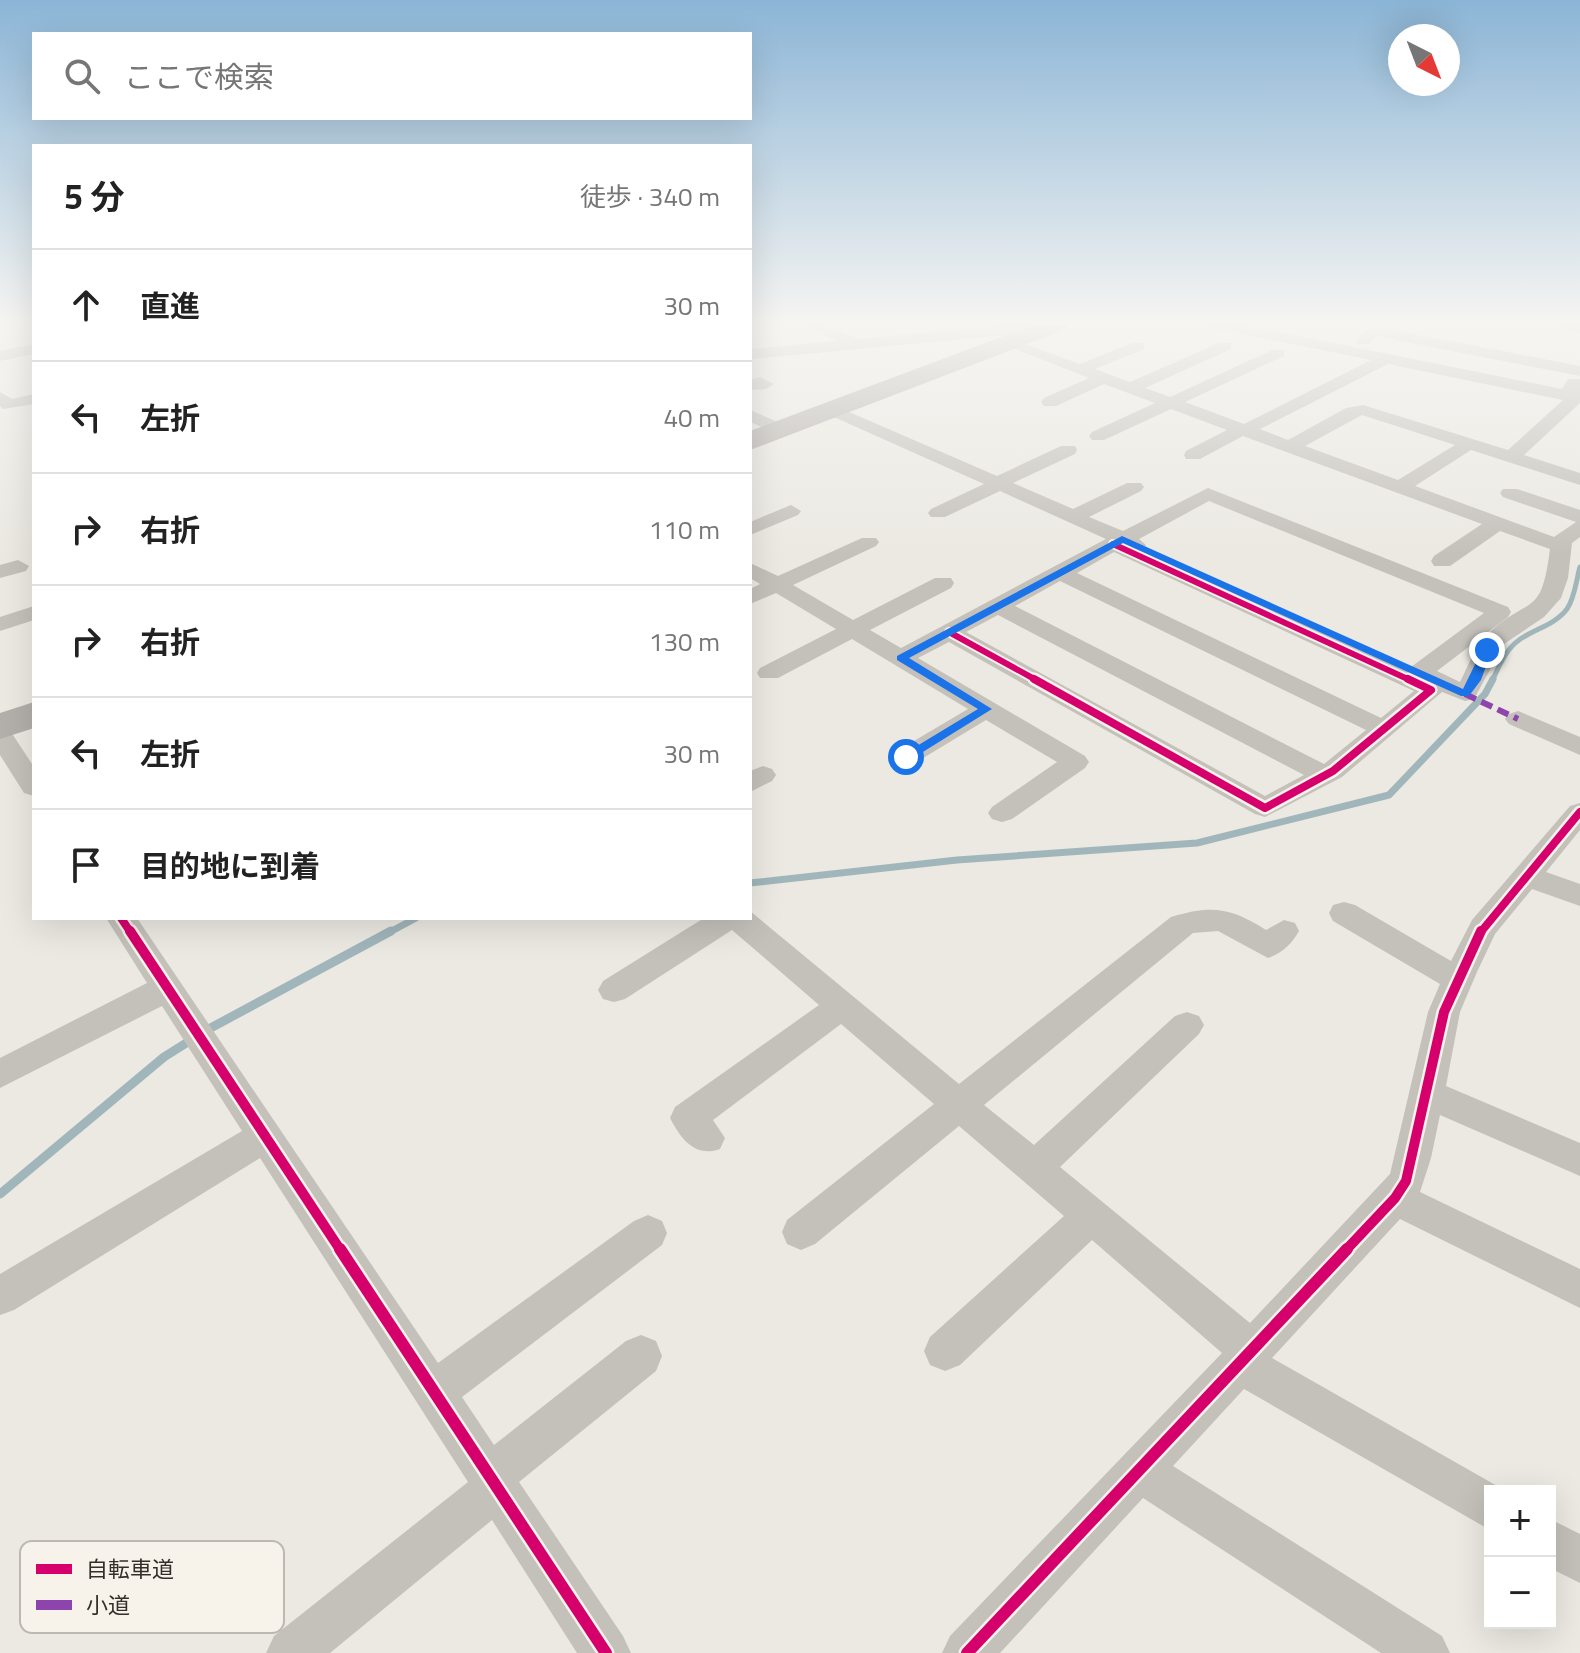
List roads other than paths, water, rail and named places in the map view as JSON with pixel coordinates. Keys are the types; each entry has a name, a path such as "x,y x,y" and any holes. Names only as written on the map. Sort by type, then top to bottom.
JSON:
{"main road":[{"path":"752,440 853,401"},
{"path":"0,727 32,715"}],"street":[{"path":"5,401 9,405 25,401"},
{"path":"1166,401 1560,546"},
{"path":"1098,436 1175,401"},
{"path":"1193,455 1300,401"},
{"path":"1510,458 1562,401"},
{"path":"833,410 1073,517 1118,542 1373,657 1431,690 1324,775 1265,808 949,632"},
{"path":"1289,447 1356,410 1580,479"},
{"path":"752,416 781,430"},
{"path":"1399,488 1469,444"},
{"path":"938,513 1068,450"},
{"path":"1073,517 1134,487"},
{"path":"1442,561 1517,488 1580,517"},
{"path":"901,658 1208,494 1500,612 1420,672"},
{"path":"752,528 792,511"},
{"path":"1373,657 1420,672 1465,694 1475,680 1487,650 1497,638 1542,606 1554,591 1562,540 1580,527"},
{"path":"752,596 869,542"},
{"path":"752,570 1076,762 1002,813"},
{"path":"1060,573 1384,729"},
{"path":"769,673 943,583"},
{"path":"998,606 1324,775"},
{"path":"0,624 32,614"},
{"path":"906,757 986,709"},
{"path":"1518,719 1580,747"},
{"path":"0,735 32,784"},
{"path":"967,1653 1395,1198 1406,1181 1444,1012 1457,979 1483,928 1580,812"},
{"path":"1527,876 1580,895"},
{"path":"1344,913 1457,979"},
{"path":"801,1232 1182,925 1209,917 1224,919 1268,946 1284,931"},
{"path":"122,920 606,1653"},
{"path":"614,990 724,920"},
{"path":"740,920 1091,1216 1246,1357 1484,1503"},
{"path":"0,1074 167,988"},
{"path":"707,1138 688,1118 842,1006"},
{"path":"1034,1168 1187,1025"},
{"path":"1427,1094 1580,1160"},
{"path":"0,1296 265,1136"},
{"path":"1395,1198 1580,1289"},
{"path":"945,1351 1091,1216"},
{"path":"434,1392 648,1233"},
{"path":"291,1653 641,1356"},
{"path":"1139,1470 1425,1653"},
{"path":"1556,1546 1580,1560"}],"waterway":[{"path":"1493,679 1514,644 1557,619 1567,609 1580,567"},
{"path":"752,883 957,860 1197,843 1389,795 1485,694 1493,679"},
{"path":"388,933 412,920"},
{"path":"205,1031 391,931"},
{"path":"0,1194 164,1057 191,1040"}]}
